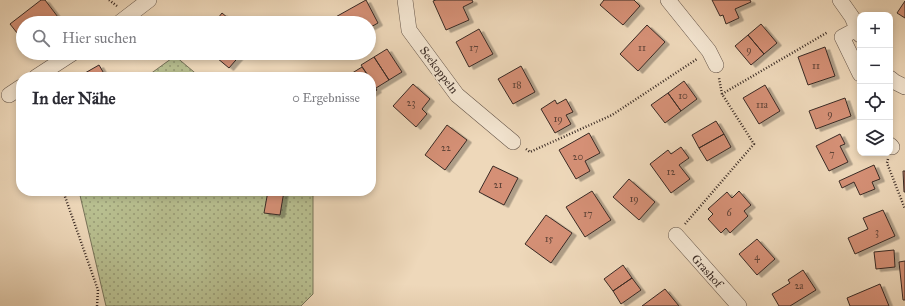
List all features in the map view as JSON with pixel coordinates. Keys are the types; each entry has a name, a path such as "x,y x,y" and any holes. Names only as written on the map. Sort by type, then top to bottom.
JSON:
{"street":[{"path":"128,16 149,0"},
{"name":"Seekoppeln","path":"405,0 409,30 457,95 513,142"},
{"path":"668,0 709,51 716,65"},
{"path":"840,0 852,17 857,28"},
{"path":"857,33 842,37 857,66"},
{"path":"44,72 62,60"},
{"path":"893,80 905,87"},
{"name":"Grashof","path":"676,235 739,306"}],"path":[{"path":"722,94 832,30"},
{"path":"513,142 530,152 612,115 709,51"},
{"path":"676,235 754,144 722,94 716,65"},
{"path":"888,156 887,163 905,209"},
{"path":"65,196 98,290 97,306"}],"green space":[{"path":"169,60 180,60 194,72 153,72"},
{"path":"80,196 313,196 313,294 301,306 106,306"}],"building":[{"path":"41,0 45,0 57,16 20,16"},
{"path":"366,0 374,16 337,16"},
{"path":"472,0 473,2 463,7 469,20 446,30 433,1"},
{"path":"604,0 634,0 640,6 623,25 600,5"},
{"path":"712,0 750,0 751,2 735,9 739,18 726,24 723,15 720,16"},
{"path":"905,1 905,18 897,13"},
{"path":"16,19 16,32 10,24"},
{"path":"761,24 777,43 764,54 748,35"},
{"path":"647,25 665,42 638,71 620,54"},
{"path":"479,29 493,54 469,67 456,42"},
{"path":"748,35 764,54 751,65 735,46"},
{"path":"825,47 835,76 808,85 798,57"},
{"path":"387,49 402,72 389,80 376,60 376,56"},
{"path":"219,60 236,60 229,68"},
{"path":"369,60 376,60 389,80 376,88 376,72 366,72 361,65"},
{"path":"99,65 103,72 87,72"},
{"path":"521,66 535,92 513,104 498,79"},
{"path":"362,67 366,72 354,72"},
{"path":"684,81 697,99 681,111 668,93"},
{"path":"413,84 430,99 422,109 427,114 416,127 393,106"},
{"path":"765,85 780,111 759,124 743,98"},
{"path":"668,93 681,111 665,123 651,105"},
{"path":"845,98 851,116 816,129 809,111"},
{"path":"566,99 573,112 566,115 571,124 555,133 541,109 555,100 557,104"},
{"path":"716,121 724,134 699,148 692,135"},
{"path":"447,125 467,140 445,170 425,155"},
{"path":"589,133 600,153 585,161 590,171 576,179 559,150"},
{"path":"724,134 731,147 707,161 699,148"},
{"path":"840,134 845,144 840,146 848,162 829,171 816,146"},
{"path":"681,147 689,158 679,165 690,179 671,193 650,164 668,150 671,154"},
{"path":"874,165 880,179 872,182 875,189 860,195 854,182 842,188 839,181"},
{"path":"493,166 518,178 504,205 479,192"},
{"path":"903,171 905,171 905,192 904,192"},
{"path":"629,179 655,202 639,220 613,197"},
{"path":"592,191 611,220 585,237 566,207"},
{"path":"739,191 751,205 744,211 748,216 730,233 726,228 721,233 708,219 713,214 708,209 727,192 732,198"},
{"path":"267,196 283,196 280,215 264,213"},
{"path":"883,210 895,236 855,254 848,238 868,229 863,218"},
{"path":"546,215 572,233 551,263 525,244"},
{"path":"757,239 775,259 757,275 739,254"},
{"path":"894,250 895,267 876,269 874,252"},
{"path":"905,261 905,300 903,300 899,262"},
{"path":"623,265 632,278 613,291 604,279"},
{"path":"803,270 816,290 790,306 779,306 772,294 790,283 788,280"},
{"path":"632,278 641,290 621,304 613,291"},
{"path":"880,284 889,306 850,306 847,298"},
{"path":"665,289 679,306 642,306"}]}
